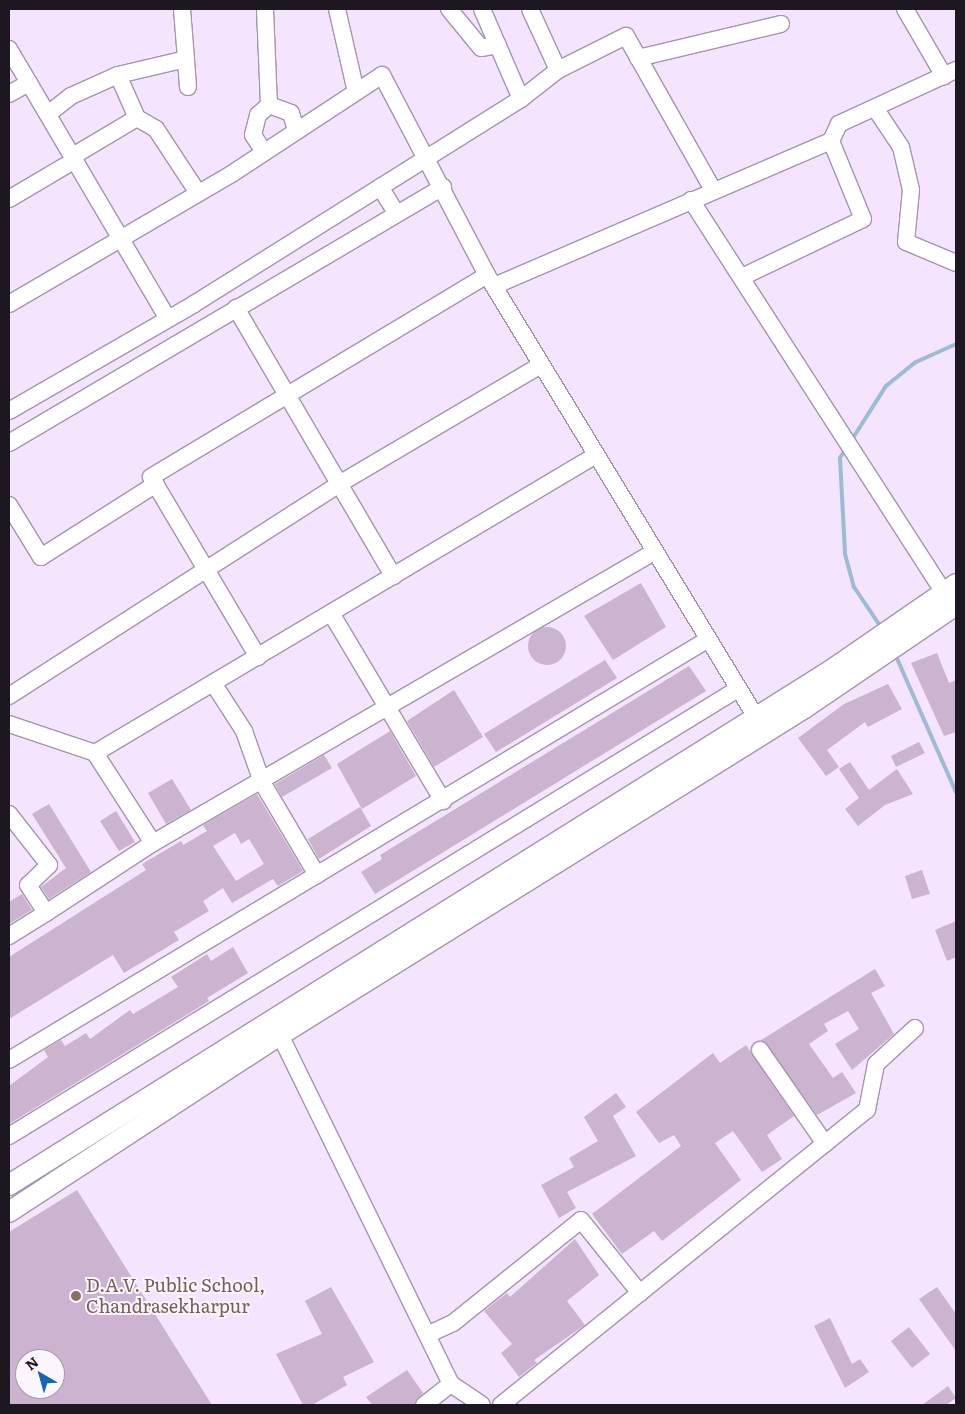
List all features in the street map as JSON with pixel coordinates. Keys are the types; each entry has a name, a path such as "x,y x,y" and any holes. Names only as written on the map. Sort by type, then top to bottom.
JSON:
{"street":[{"path":"182,9 188,87"},
{"path":"338,9 356,92"},
{"path":"449,9 481,48 498,45"},
{"path":"482,9 521,99"},
{"path":"530,9 558,70"},
{"path":"742,277 863,219 832,141 838,124 950,73 905,9"},
{"path":"265,11 269,106"},
{"path":"638,58 781,24"},
{"path":"9,411 168,320 521,99 558,70 626,36 713,190"},
{"path":"9,49 168,320"},
{"path":"48,114 71,96 118,75 186,58"},
{"path":"118,75 137,118 156,129 198,193"},
{"path":"9,304 120,236 198,193 382,75 428,158 491,280 707,640 760,724"},
{"path":"9,94 29,83"},
{"path":"269,106 291,113 296,131"},
{"path":"264,152 253,135 258,115 269,106"},
{"path":"875,108 901,147 911,190 906,242 956,263"},
{"path":"9,199 137,118"},
{"path":"258,657 207,566 152,477 287,395 491,280 832,141"},
{"path":"380,187 396,213"},
{"path":"9,443 443,187"},
{"path":"691,200 952,594"},
{"path":"236,308 393,576"},
{"path":"9,696 207,566 339,484 541,364"},
{"path":"95,753 596,455"},
{"path":"9,505 41,557 156,484"},
{"path":"9,936 153,843 262,782 654,552"},
{"path":"9,1185 760,724 911,615 952,594"},
{"path":"9,1212 760,724 952,594"},
{"path":"331,613 443,801"},
{"path":"9,1060 443,801 707,640"},
{"path":"213,683 244,731 262,782 317,875"},
{"path":"9,1136 738,689"},
{"path":"9,724 95,753 153,843"},
{"path":"9,814 49,865 28,885 46,913"},
{"path":"501,1405 866,1110 876,1064 915,1028"},
{"path":"280,1035 451,1384 482,1405"},
{"path":"760,1050 825,1144"},
{"path":"427,1335 453,1324 581,1220 640,1293"},
{"path":"424,1405 451,1384"}],"building":[{"path":"641,583 666,627 613,660 584,616"},
{"path":"547,627 561,632 566,646 561,660 547,665 533,660 528,646 533,632"},
{"path":"937,653 949,683 956,680 956,732 944,736 911,663"},
{"path":"605,660 617,678 496,752 484,734"},
{"path":"689,666 706,691 375,894 361,872 382,859 380,855"},
{"path":"888,684 902,709 868,727 865,722 827,750 839,767 826,776 798,738 844,704"},
{"path":"454,690 483,737 434,767 407,721"},
{"path":"390,731 416,776 362,809 337,764"},
{"path":"919,742 925,753 896,767 891,756"},
{"path":"324,755 332,768 282,797 275,784"},
{"path":"850,762 869,790 897,769 913,794 885,805 858,826 845,809 859,798 839,769"},
{"path":"172,779 191,810 166,824 148,793"},
{"path":"257,794 303,871 278,886 273,879 232,903 223,888 203,901 209,911 174,932 179,940 124,973 113,955 9,1019 9,957 146,870 142,864 181,841 183,845 207,831 203,825","holes":["235,833 241,844 249,839 264,864 236,881 213,846"]},
{"path":"49,804 91,872 49,899 41,887 66,868 32,814"},
{"path":"360,807 371,826 319,859 308,839"},
{"path":"116,811 135,842 119,851 100,821"},
{"path":"922,870 930,894 912,899 905,876"},
{"path":"22,894 32,910 9,924 9,902"},
{"path":"956,921 956,957 947,961 935,930"},
{"path":"233,947 248,973 207,998 209,1001 9,1124 9,1086 48,1057 44,1050 61,1040 65,1046 86,1033 90,1039 130,1010 133,1014 178,987 171,977 207,954 211,961"},
{"path":"875,969 885,986 871,993 894,1034 852,1070 835,1044 859,1029 848,1011 824,1024 828,1031 809,1044 833,1078 842,1072 856,1093 817,1115 761,1040"},
{"path":"746,1045 794,1116 767,1135 782,1159 762,1172 733,1131 715,1143 741,1180 662,1241 654,1231 622,1254 592,1214 681,1146 674,1135 659,1143 636,1112 713,1053 720,1063"},
{"path":"616,1093 626,1107 613,1116 636,1156 567,1192 576,1208 559,1218 541,1185 574,1167 569,1158 598,1141 584,1117"},
{"name":"D.A.V. Public School, Chandrasekharpur","path":"77,1190 212,1405 9,1405 9,1232"},
{"path":"575,1239 599,1275 567,1301 585,1325 534,1360 537,1363 519,1377 501,1353 512,1344 484,1311 507,1293 510,1297"},
{"path":"331,1287 374,1362 343,1377 347,1385 312,1405 303,1405 276,1354 322,1334 305,1301"},
{"path":"937,1287 956,1314 956,1351 919,1299"},
{"path":"830,1318 852,1364 860,1359 869,1372 845,1388 814,1326"},
{"path":"909,1327 930,1354 912,1368 891,1341"},
{"path":"407,1370 423,1393 414,1405 372,1405 366,1397"},
{"path":"948,1386 956,1398 946,1405 922,1405"}],"waterway":[{"path":"851,441 886,386 916,362 956,344"},
{"path":"846,448 840,458 845,554 854,587 881,627"},
{"path":"895,654 956,792"}],"place":[{"name":"D.A.V. Public School, Chandrasekharpur","path":"76,1296"}]}
